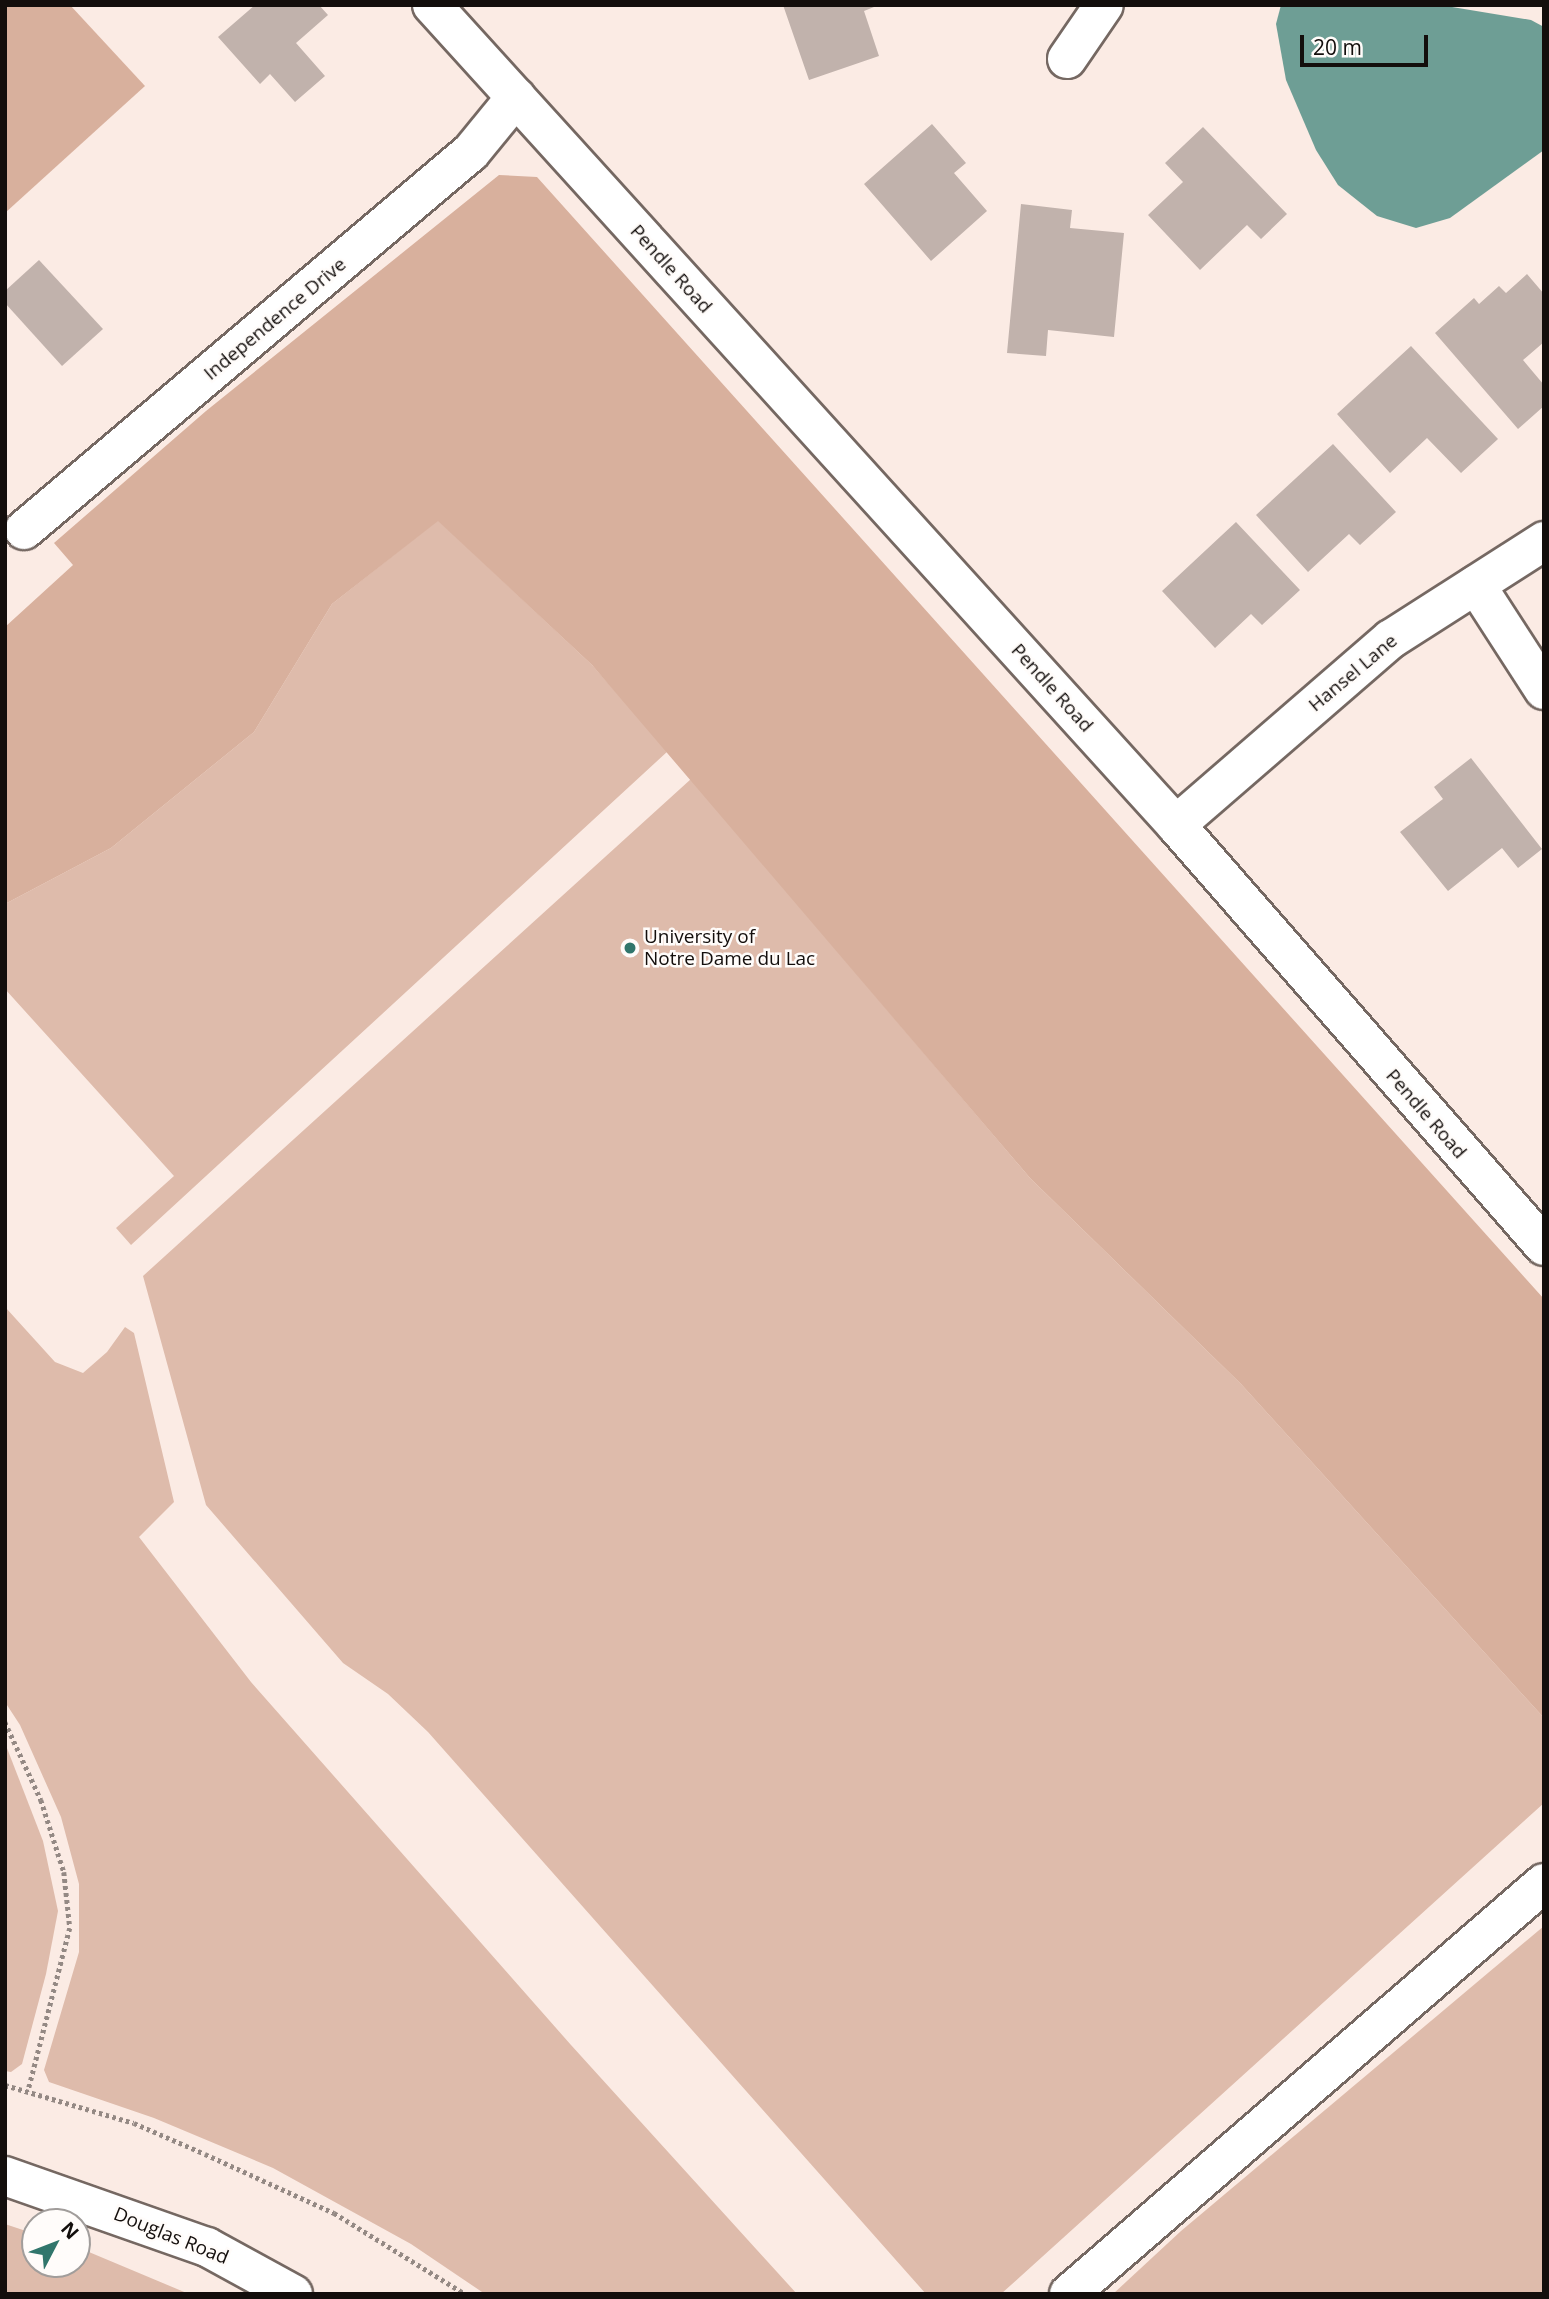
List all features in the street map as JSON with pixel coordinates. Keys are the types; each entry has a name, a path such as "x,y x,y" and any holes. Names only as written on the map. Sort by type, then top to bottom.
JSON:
{"street":[{"name":"Pendle Road","path":"432,5 1177,825 1544,1246"},
{"path":"1067,59 1104,5"},
{"name":"Independence Drive","path":"24,530 471,152 516,97"},
{"name":"Hansel Lane","path":"1177,825 1391,639 1544,541"},
{"path":"1476,585 1544,690"},
{"path":"1069,2294 1544,1883"},
{"name":"Douglas Road","path":"5,2176 207,2247 293,2294"}],"path":[{"path":"5,1722 41,1800 64,1872 70,1928 27,2091"},
{"path":"5,2085 134,2123 334,2213 465,2294"}],"shaded area":[{"path":"5,5 70,5 145,86 5,213"},
{"path":"499,175 537,177 1544,1299 1544,1718 1241,1384 1030,1178 592,665 438,521 332,604 254,732 111,848 5,904 5,627 73,565 54,543 206,411"},
{"path":"438,520 592,665 668,751 131,1245 116,1228 174,1176 5,989 5,904 111,848 254,732 332,604"},
{"path":"691,779 1030,1178 1241,1384 1544,1718 1544,1803 1001,2294 926,2294 428,1732 388,1694 343,1663 206,1505 143,1276"},
{"path":"6,1308 55,1362 83,1373 107,1352 125,1327 134,1333 174,1502 139,1537 251,1682 571,2045 797,2294 485,2294 411,2244 273,2168 154,2118 49,2082 44,2070 79,1952 79,1884 61,1817 20,1725 5,1702"},
{"path":"5,1743 43,1841 58,1911 46,1974 22,2064 11,2072 5,2071"},
{"path":"1544,1926 1544,2294 1113,2294 1181,2231"},
{"path":"5,2224 21,2229 21,2278 91,2278 91,2253 189,2294 5,2294"}],"water":[{"path":"1281,5 1440,5 1531,20 1544,27 1544,150 1450,218 1416,228 1377,216 1338,185 1316,150 1286,80 1276,24"}],"building":[{"path":"255,5 319,5 328,15 296,43 325,76 295,102 270,74 260,84 218,37"},
{"path":"783,5 879,5 864,11 879,56 809,80"},
{"path":"932,124 966,163 954,173 987,211 931,261 864,184"},
{"path":"1203,127 1287,214 1261,239 1247,225 1200,270 1148,215 1183,182 1165,163"},
{"path":"1021,204 1072,210 1070,228 1124,233 1114,337 1048,330 1046,356 1007,353"},
{"path":"39,260 103,329 62,366 5,303 5,291"},
{"path":"1527,274 1544,294 1544,342 1523,360 1544,385 1544,406 1518,429 1435,333 1474,298 1479,304 1499,286 1506,293"},
{"path":"1411,346 1498,439 1461,473 1427,438 1390,473 1337,414"},
{"path":"1333,444 1396,512 1360,545 1349,534 1308,572 1256,515"},
{"path":"1236,522 1300,590 1262,625 1251,614 1215,648 1162,591"},
{"path":"1471,758 1542,849 1518,868 1502,848 1448,891 1400,832 1443,799 1434,787"}],"place":[{"name":"University of Notre Dame du Lac","path":"630,948"}]}
